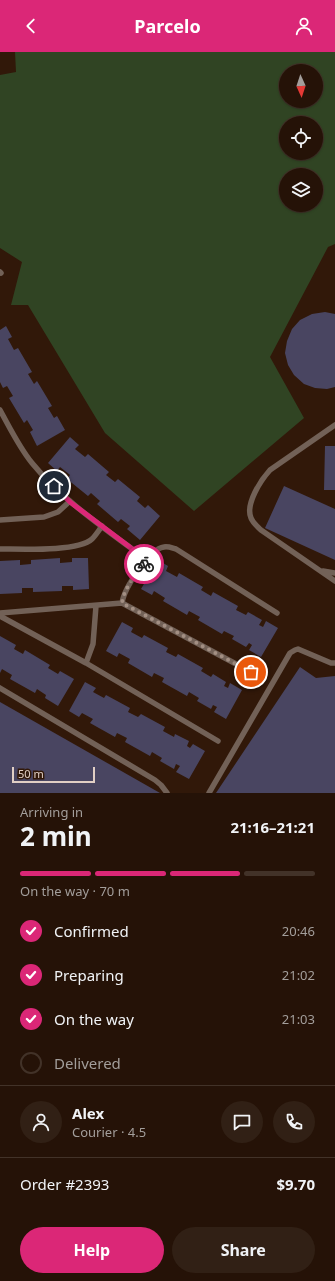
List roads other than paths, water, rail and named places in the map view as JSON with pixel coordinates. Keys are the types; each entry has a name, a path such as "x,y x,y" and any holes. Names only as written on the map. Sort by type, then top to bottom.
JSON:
{"lane":[{"path":"0,410 21,448 32,463 70,502 147,560"},
{"path":"333,427 270,470 257,488 249,511 251,518 261,530 335,581"},
{"path":"0,520 44,517 58,512 70,502"},
{"path":"0,549 71,546 81,544 92,539 102,526"},
{"path":"122,603 123,597 131,580 147,560 160,548 165,546 176,549 277,613"},
{"path":"322,571 335,573"},
{"path":"0,614 122,603 251,672"},
{"path":"86,664 93,644 96,606"},
{"path":"0,614 218,741"},
{"path":"209,793 290,653 298,649 331,663 335,663"},
{"path":"0,688 156,780 167,793"}]}
